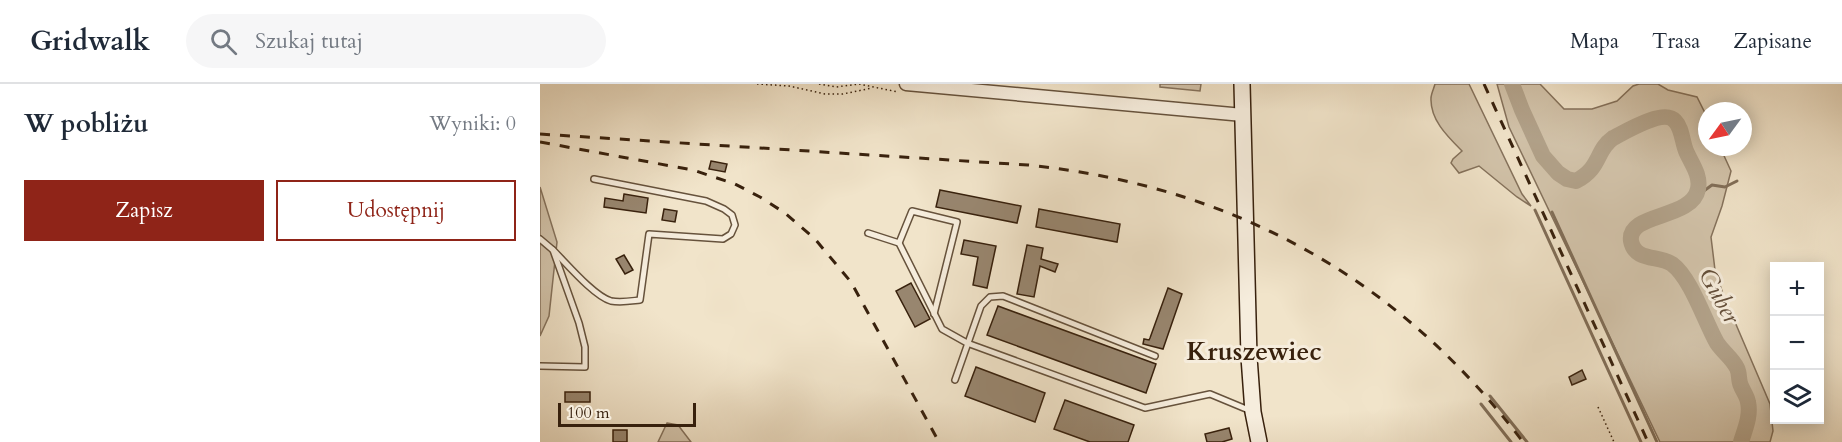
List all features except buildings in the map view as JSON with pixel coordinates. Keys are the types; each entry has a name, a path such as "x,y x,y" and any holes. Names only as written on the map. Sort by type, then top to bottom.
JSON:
{"main road":[{"path":"1242,84 1249,357 1253,412 1259,442"}],"street":[{"path":"906,84 1243,115"}],"lane":[{"path":"540,239 596,292 618,302 640,300 649,234 723,239 734,230 735,219 729,211 706,201 594,179"},
{"path":"899,243 912,211 957,222 934,314"},
{"path":"868,233 899,243 942,329 967,343 1145,408 1210,394 1253,412"},
{"path":"540,366 585,367 583,339 553,250"},
{"path":"955,380 981,306 990,297 1003,296 1155,356"}],"path":[{"path":"757,84 789,86 825,94 843,94 873,88 859,84 836,87 819,84"},
{"path":"1598,407 1614,442"}],"shaded area":[{"path":"1160,84 1201,84 1200,91 1160,87"},
{"path":"1435,84 1469,84 1522,194 1531,206 1479,166 1459,173 1451,163 1462,151 1441,128 1433,114 1431,98"},
{"path":"1497,84 1540,84 1564,109 1592,109 1617,101 1633,86 1639,84 1658,84 1668,90 1697,97 1700,102 1698,156 1724,156 1731,171 1711,237 1715,270 1770,404 1770,424 1772,424 1773,431 1770,442 1660,442 1509,127"},
{"path":"540,187 557,242 549,316 540,336"},
{"path":"667,423 678,425 691,442 658,442"}],"waterway":[{"name":"Guber","path":"1512,84 1543,156 1558,173 1567,179 1576,181 1584,176 1594,165 1603,148 1613,138 1662,117 1670,118 1677,124 1697,174 1698,189 1693,199 1684,206 1639,225 1632,232 1631,241 1637,252 1667,261 1679,271 1717,343 1737,368 1740,384 1749,407 1741,442"},
{"path":"1694,198 1712,185 1725,187 1737,181"},
{"path":"1535,210 1641,442"},
{"path":"1552,212 1657,442"},
{"path":"1490,396 1527,442"},
{"path":"1481,404 1511,442"}],"railway":[{"path":"1484,84 1648,442"},
{"path":"540,134 1028,165 1103,176 1174,194 1242,219 1306,250 1366,288 1422,332 1475,384 1523,442"},
{"path":"540,142 693,170 735,184 785,213 815,239 851,282 939,442"}],"district":[{"name":"Kruszewiec","path":"1254,351"}]}
